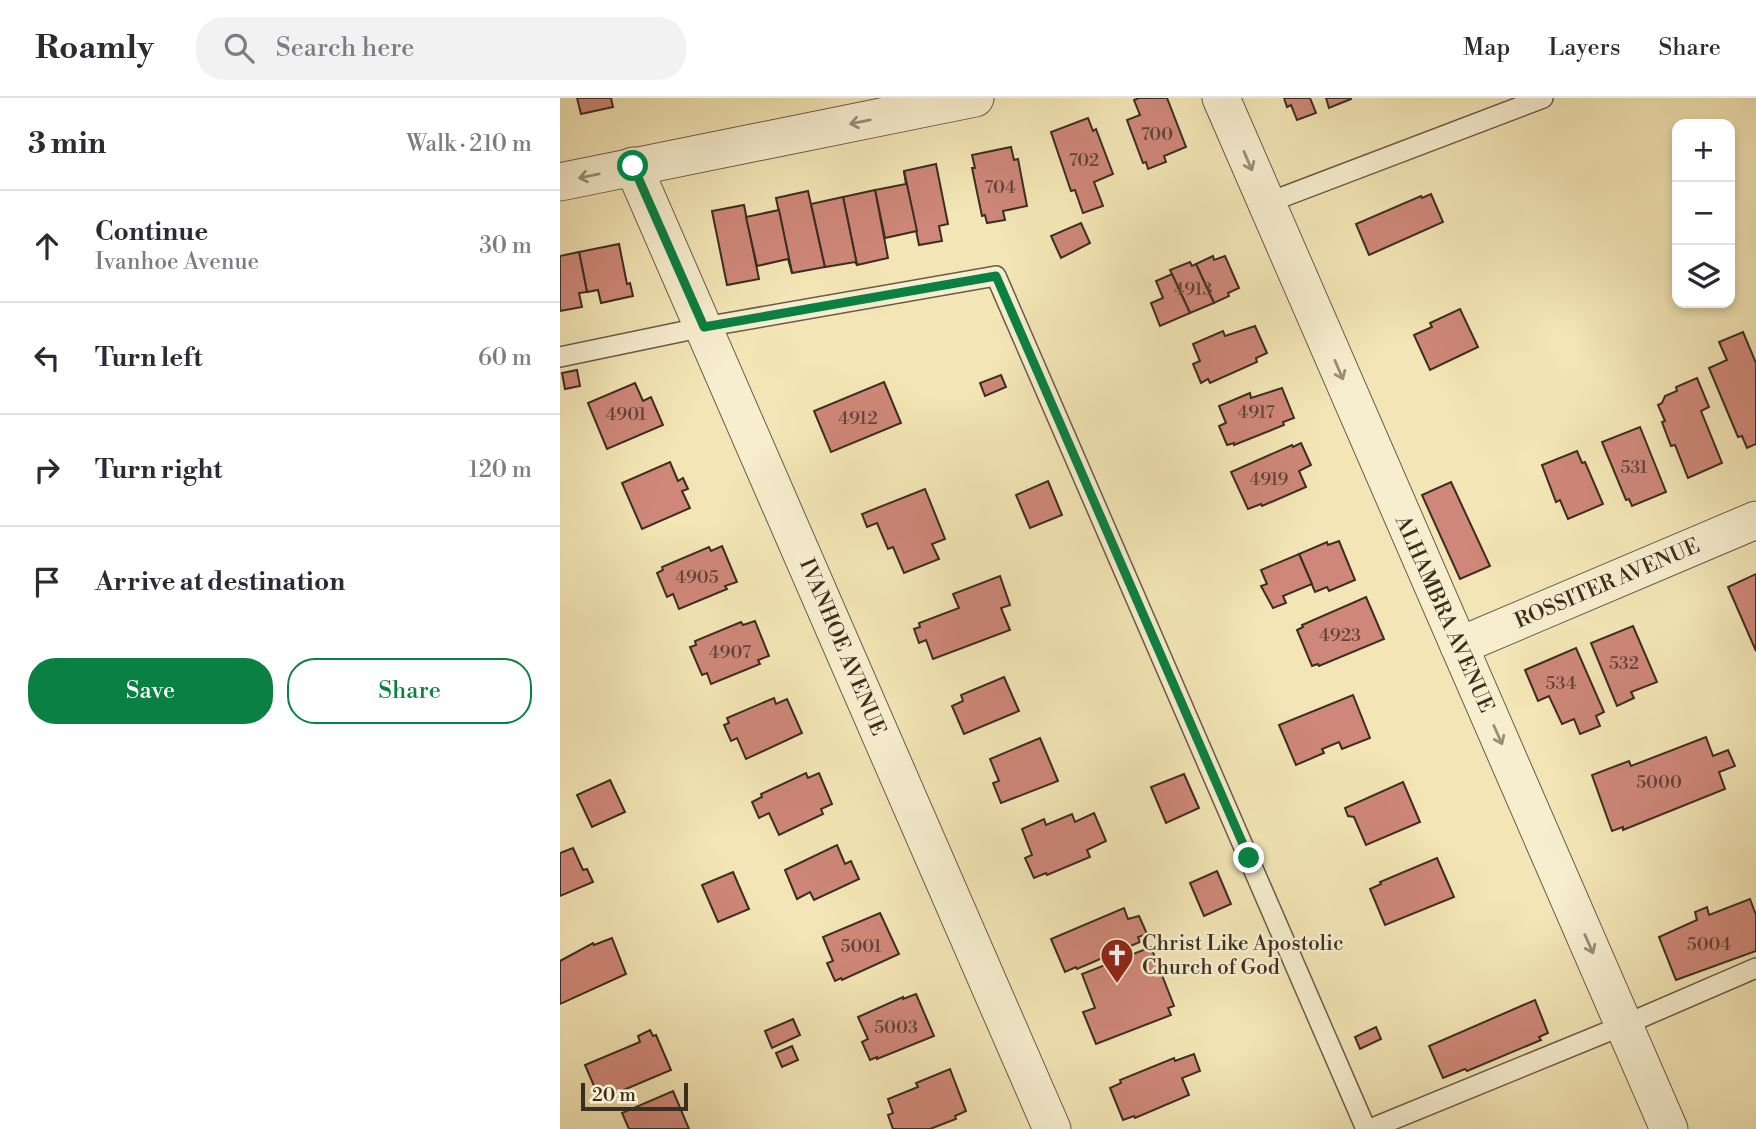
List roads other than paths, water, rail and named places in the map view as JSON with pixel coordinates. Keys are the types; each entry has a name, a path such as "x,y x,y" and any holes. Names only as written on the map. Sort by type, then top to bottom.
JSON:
{"street":[{"name":"ALHAMBRA AVENUE","path":"1222,98 1669,1129"},
{"path":"560,182 967,99"},
{"name":"IVANHOE AVENUE","path":"633,166 1052,1129"},
{"name":"ROSSITER AVENUE","path":"1459,646 1756,520"}],"lane":[{"path":"1266,203 1543,98"},
{"path":"560,357 704,327 996,276 1368,1129 1625,1025 1756,968"}],"place":[{"name":"Christ Like Apostolic Church of God","path":"1117,985"}]}
